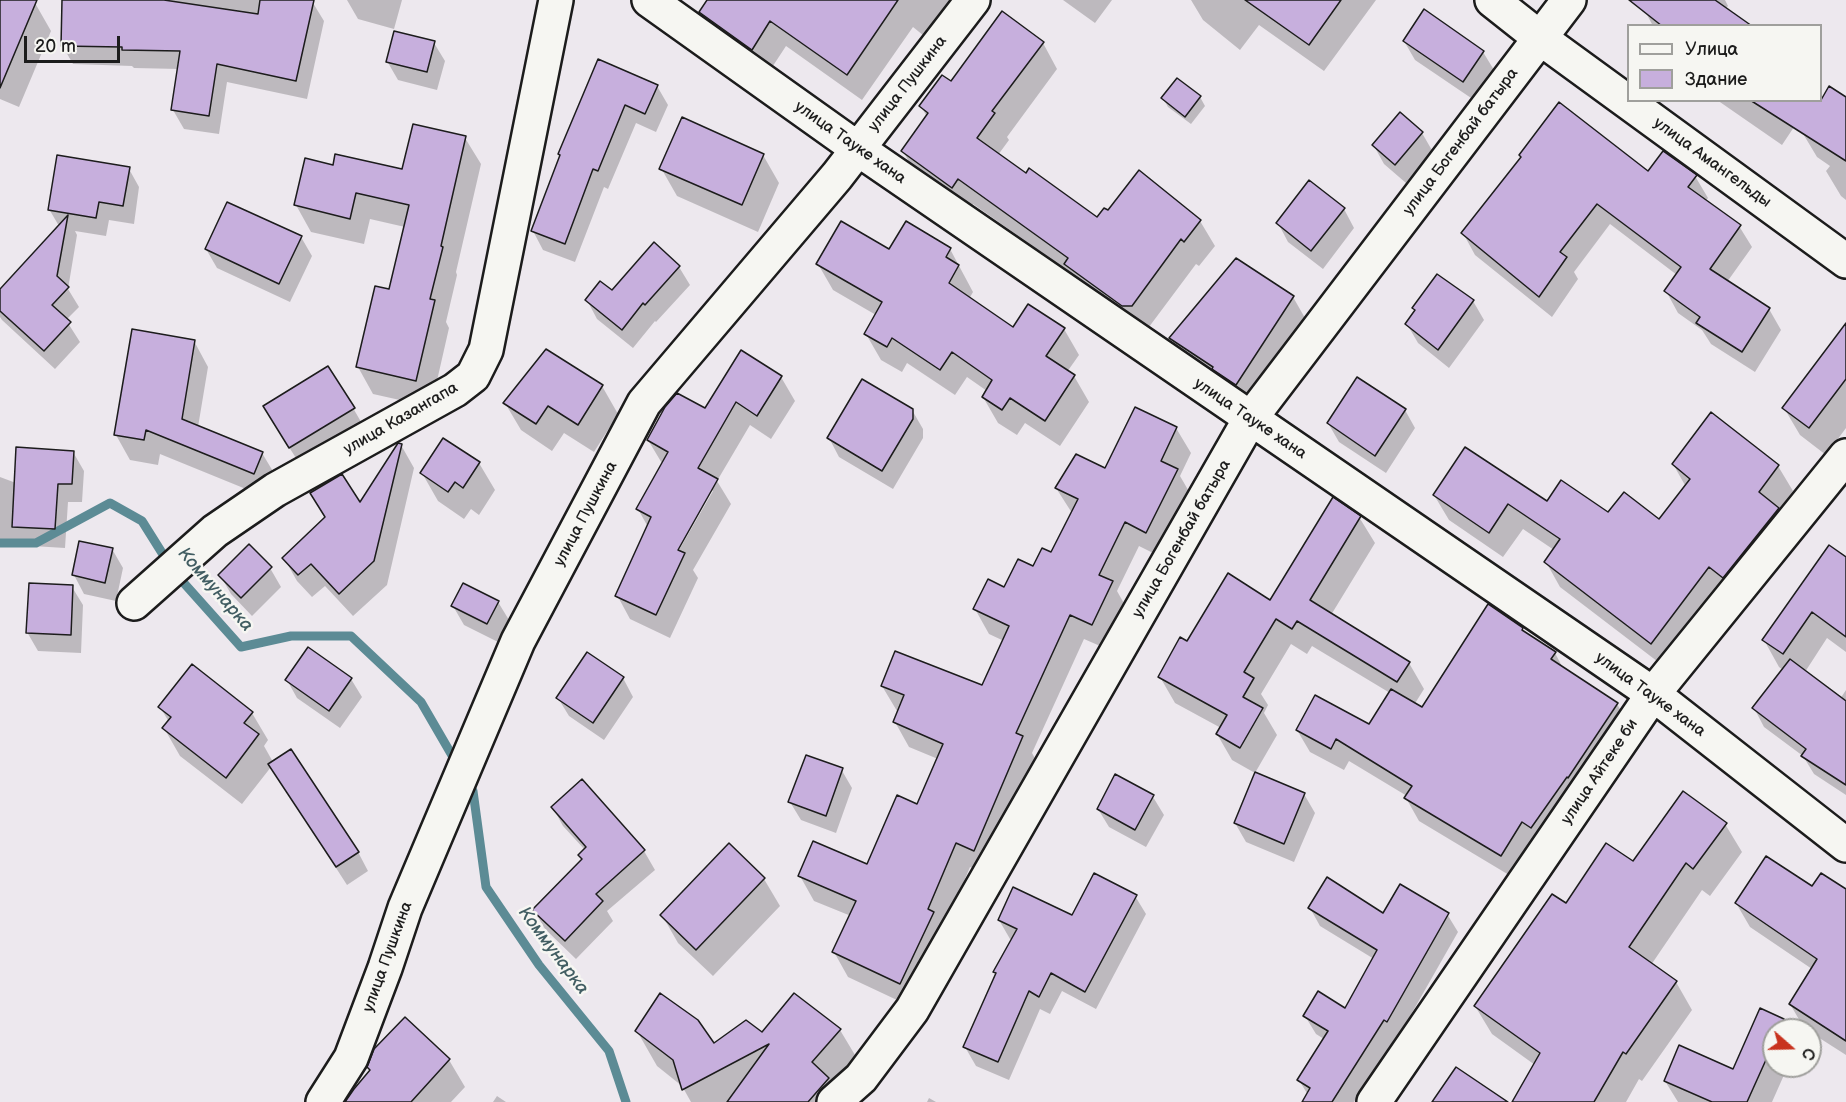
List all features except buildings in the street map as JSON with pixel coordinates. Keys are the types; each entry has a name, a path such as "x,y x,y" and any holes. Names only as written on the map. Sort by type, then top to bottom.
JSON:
{"street":[{"name":"улица Казангапа","path":"134,603 215,531 275,490 455,390 473,376 486,350 556,0"},
{"name":"улица Тауке хана","path":"649,0 858,149 1653,694 1846,845"},
{"name":"улица Пушкина","path":"323,1102 351,1058 405,908 518,641 644,403 858,149 973,0"},
{"name":"улица Амангельды","path":"1492,0 1627,101"},
{"name":"улица Богенбай батыра","path":"834,1102 861,1078 912,1010 1250,419 1569,0"},
{"name":"улица Амангельды","path":"1628,102 1846,261"},
{"name":"улица Айтеке би","path":"1374,1102 1653,694 1846,456"}],"waterway":[{"name":"Коммунарка","path":"0,543 36,543 110,503 142,521 174,572 241,647 291,636 351,636 421,702 457,764"},
{"name":"Коммунарка","path":"467,782 473,791 486,887 539,965 609,1051 626,1102"}]}
